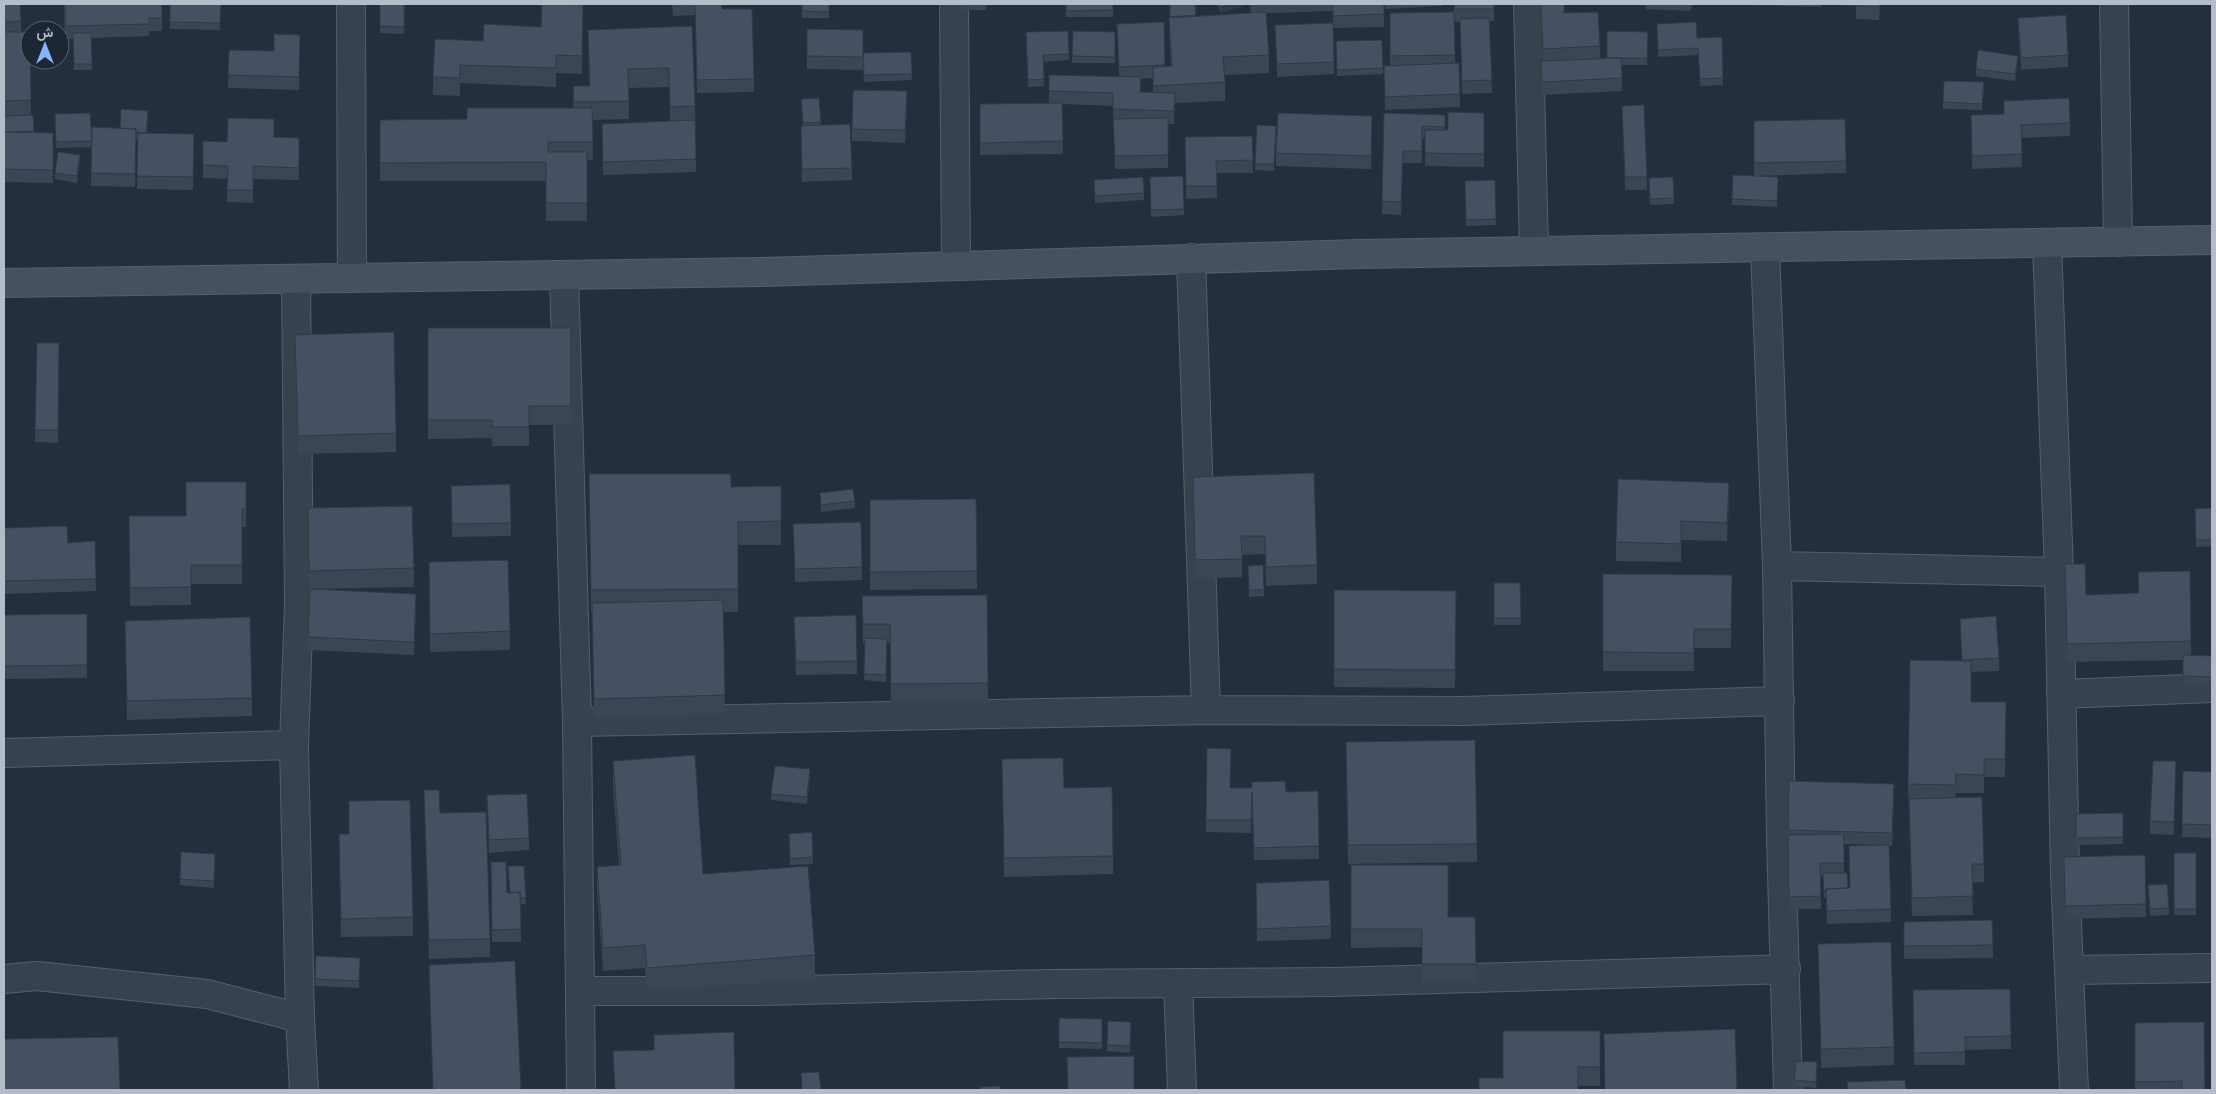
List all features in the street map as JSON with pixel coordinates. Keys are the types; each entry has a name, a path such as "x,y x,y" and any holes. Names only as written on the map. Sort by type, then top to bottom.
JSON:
{"street":[{"path":"351,4 352,278"},
{"path":"954,4 956,266"},
{"path":"1528,4 1534,250"},
{"path":"2114,4 2118,242"},
{"path":"4,283 761,272 1190,258 1534,250 2212,240"},
{"path":"2047,243 2060,572 2061,694 2074,1090"},
{"path":"1765,248 1777,566 1781,836 1788,1090"},
{"path":"1190,258 1206,710"},
{"path":"564,275 577,722 581,1090"},
{"path":"296,279 299,603 294,745 300,1018 304,1090"},
{"path":"1777,566 2060,572"},
{"path":"2061,694 2212,688"},
{"path":"577,722 1206,710 1464,711 1780,702"},
{"path":"4,753 294,745"},
{"path":"2069,970 2212,968"},
{"path":"580,991 766,991 1334,982 1786,969"},
{"path":"4,979 38,976 206,994 300,1018"},
{"path":"1178,983 1182,1090"}],"building":[{"path":"4,4 20,4 20,21 4,22"},
{"path":"65,4 162,4 162,18 149,18 149,24 70,26 70,20 65,20"},
{"path":"170,4 221,4 220,23 170,22"},
{"path":"380,4 404,4 404,27 380,26"},
{"path":"542,4 583,5 582,56 556,55 556,68 460,65 460,78 433,77 435,39 483,41 484,24 541,27"},
{"path":"695,4 722,4 722,9 752,9 754,79 697,80"},
{"path":"802,4 829,4 829,12 802,11"},
{"path":"1066,4 1113,4 1113,10 1066,11"},
{"path":"1170,4 1195,4 1196,15 1170,17"},
{"path":"1333,4 1384,4 1384,14 1333,16"},
{"path":"1454,4 1494,4 1494,9 1454,9"},
{"path":"1541,4 1564,4 1564,13 1598,12 1600,46 1543,49"},
{"path":"1856,4 1879,4 1879,7 1856,6"},
{"path":"1266,12 1269,55 1223,57 1225,82 1153,86 1153,67 1172,66 1169,18"},
{"path":"1454,12 1455,55 1390,56 1390,13"},
{"path":"2066,15 2068,55 2021,58 2018,18"},
{"path":"1489,18 1492,80 1462,81 1460,19"},
{"path":"1164,22 1165,65 1119,67 1117,24"},
{"path":"1696,22 1697,38 1722,37 1723,78 1700,79 1698,48 1658,50 1657,24"},
{"path":"1333,23 1334,62 1277,64 1275,25"},
{"path":"692,26 695,106 670,107 669,68 628,69 629,101 574,102 573,86 590,86 588,30"},
{"path":"807,29 863,30 863,57 807,56"},
{"path":"1068,31 1069,54 1043,55 1044,79 1028,80 1026,32"},
{"path":"1073,31 1115,32 1115,57 1072,56"},
{"path":"1607,31 1648,32 1647,58 1607,58"},
{"path":"4,32 20,32 20,70 31,70 31,100 4,101"},
{"path":"73,33 91,33 92,64 74,64"},
{"path":"274,34 300,35 299,77 228,75 229,50 274,51"},
{"path":"1382,40 1383,68 1337,70 1336,41"},
{"path":"1978,50 2018,56 2015,74 1976,69"},
{"path":"911,52 912,74 864,75 863,53"},
{"path":"1621,58 1622,78 1542,82 1541,61"},
{"path":"1459,63 1460,94 1385,97 1384,66"},
{"path":"1049,75 1141,77 1140,92 1175,93 1174,111 1113,109 1113,93 1049,91"},
{"path":"1944,81 1984,82 1982,104 1943,102"},
{"path":"853,90 907,91 905,130 852,129"},
{"path":"819,98 821,122 803,123 801,99"},
{"path":"2069,98 2070,123 2021,125 2022,154 1972,156 1971,115 2004,114 2004,101"},
{"path":"1062,103 1063,141 980,143 980,104"},
{"path":"1644,105 1647,177 1625,177 1622,106"},
{"path":"467,108 592,108 593,142 548,142 548,152 587,152 587,203 546,203 546,162 380,163 380,120 467,119"},
{"path":"121,109 148,111 146,133 136,132 136,129 120,128"},
{"path":"1448,112 1484,113 1484,154 1425,153 1425,130 1448,130"},
{"path":"90,113 92,141 56,142 55,114"},
{"path":"1278,113 1372,116 1371,156 1276,153"},
{"path":"1384,113 1445,115 1445,127 1422,126 1422,151 1403,151 1401,202 1382,201"},
{"path":"33,115 34,131 4,132 4,116"},
{"path":"228,118 274,119 274,137 299,138 299,168 253,166 253,190 227,190 228,166 203,165 203,141 227,142"},
{"path":"1168,118 1168,155 1115,156 1113,119"},
{"path":"1845,119 1846,161 1754,163 1754,121"},
{"path":"695,120 696,159 603,162 602,124"},
{"path":"850,124 852,168 802,169 801,126"},
{"path":"1257,125 1276,126 1274,164 1255,164"},
{"path":"92,127 136,129 135,174 91,173"},
{"path":"4,132 53,133 53,170 4,169"},
{"path":"138,133 194,134 193,177 137,176"},
{"path":"1252,136 1253,160 1216,161 1217,186 1186,186 1185,137"},
{"path":"58,152 80,155 77,176 55,173"},
{"path":"1733,175 1778,177 1777,201 1732,199"},
{"path":"1183,176 1184,209 1151,210 1150,177"},
{"path":"1143,177 1144,193 1095,196 1094,180"},
{"path":"1673,177 1674,198 1650,199 1649,178"},
{"path":"1495,180 1496,219 1466,220 1465,181"},
{"path":"428,328 571,328 571,406 529,406 529,427 492,427 492,420 428,420"},
{"path":"394,332 396,433 298,436 295,335"},
{"path":"37,343 59,343 58,430 35,430"},
{"path":"1314,473 1317,565 1266,567 1265,536 1241,536 1242,559 1195,560 1193,477"},
{"path":"589,474 731,474 731,487 781,486 781,521 738,522 738,589 591,590"},
{"path":"1618,479 1729,483 1727,523 1681,521 1681,544 1616,542"},
{"path":"186,482 246,482 246,509 242,509 242,565 191,565 191,587 130,588 129,516 186,516"},
{"path":"510,484 511,523 452,524 451,486"},
{"path":"853,489 855,501 821,505 820,493"},
{"path":"976,499 977,571 870,572 870,500"},
{"path":"412,506 414,568 309,571 308,508"},
{"path":"2212,508 2212,540 2196,540 2195,509"},
{"path":"861,522 862,567 795,569 793,524"},
{"path":"67,526 68,543 95,541 96,579 4,581 4,528"},
{"path":"508,560 510,631 430,634 429,562"},
{"path":"2065,564 2085,564 2086,595 2139,593 2138,572 2190,571 2191,641 2067,644"},
{"path":"1263,565 1264,590 1249,590 1248,566"},
{"path":"1603,574 1732,575 1731,629 1694,629 1694,653 1603,652"},
{"path":"1494,583 1520,583 1521,618 1494,618"},
{"path":"310,589 416,594 414,642 308,637"},
{"path":"1334,590 1456,591 1455,670 1334,669"},
{"path":"987,595 988,683 891,684 890,624 863,624 862,596"},
{"path":"723,600 725,695 594,699 592,603"},
{"path":"87,614 87,665 4,666 4,615"},
{"path":"856,615 857,661 796,662 794,617"},
{"path":"1996,616 1999,658 1962,660 1960,619"},
{"path":"250,617 252,698 127,701 125,621"},
{"path":"865,638 887,639 886,675 864,674"},
{"path":"2183,655 2212,656 2212,677 2183,676"},
{"path":"1910,660 1971,661 1971,702 2006,702 2005,759 1984,759 1984,775 1956,774 1955,785 1908,784"},
{"path":"1475,740 1477,844 1348,845 1346,742"},
{"path":"1207,748 1231,749 1230,788 1252,788 1252,782 1285,781 1286,792 1318,791 1319,846 1254,848 1252,792 1251,820 1206,820"},
{"path":"695,755 703,874 808,866 815,955 647,968 645,945 603,948 597,867 621,865 613,761"},
{"path":"1063,758 1064,788 1112,787 1113,856 1004,858 1002,759"},
{"path":"2153,761 2176,761 2174,822 2150,821"},
{"path":"775,766 810,769 807,797 771,794"},
{"path":"2183,771 2212,772 2212,825 2182,824"},
{"path":"1789,781 1894,784 1892,833 1788,830"},
{"path":"424,790 439,790 440,813 486,812 490,939 429,940"},
{"path":"527,794 529,838 489,840 487,795"},
{"path":"1982,797 1984,864 1972,864 1973,896 1912,898 1909,799"},
{"path":"410,800 413,917 341,919 339,834 349,834 349,801"},
{"path":"2123,813 2123,837 2076,838 2076,814"},
{"path":"812,832 813,857 790,859 789,834"},
{"path":"1844,834 1844,863 1820,863 1821,896 1789,897 1788,835"},
{"path":"1889,845 1891,909 1827,911 1826,889 1850,888 1849,846"},
{"path":"181,852 215,854 214,881 180,879"},
{"path":"2174,853 2196,853 2196,909 2174,909"},
{"path":"2145,855 2146,904 2065,906 2064,857"},
{"path":"491,862 506,862 507,893 520,892 521,929 492,930"},
{"path":"1351,865 1448,865 1448,917 1475,917 1476,964 1422,964 1422,929 1351,929"},
{"path":"508,866 524,866 526,898 520,898 520,892 510,893"},
{"path":"1823,873 1847,873 1848,888 1826,889 1824,891"},
{"path":"1329,880 1331,926 1257,929 1256,883"},
{"path":"2167,884 2169,908 2150,909 2148,885"},
{"path":"1992,920 1993,945 1904,946 1904,922"},
{"path":"1891,942 1894,1047 1821,1049 1818,944"},
{"path":"316,956 360,958 359,981 315,979"},
{"path":"515,961 521,1090 433,1090 429,965"},
{"path":"2010,989 2011,1036 1965,1037 1965,1052 1914,1053 1913,990"},
{"path":"1059,1018 1102,1019 1102,1043 1059,1042"},
{"path":"1108,1021 1131,1022 1130,1046 1107,1045"},
{"path":"2204,1022 2205,1090 2182,1090 2182,1081 2135,1082 2135,1023"},
{"path":"1735,1029 1737,1090 1605,1090 1604,1034"},
{"path":"1503,1031 1600,1031 1600,1067 1578,1067 1578,1090 1479,1090 1479,1078 1503,1078"},
{"path":"734,1032 735,1090 615,1090 613,1051 654,1050 654,1035"},
{"path":"118,1037 120,1090 4,1090 4,1039"},
{"path":"1134,1056 1134,1090 1068,1090 1067,1057"},
{"path":"1796,1061 1817,1062 1816,1082 1794,1080"},
{"path":"819,1072 821,1090 802,1090 801,1073"},
{"path":"1905,1080 1906,1090 1848,1090 1847,1082"},
{"path":"1000,1086 1001,1090 980,1090 980,1087"}]}
